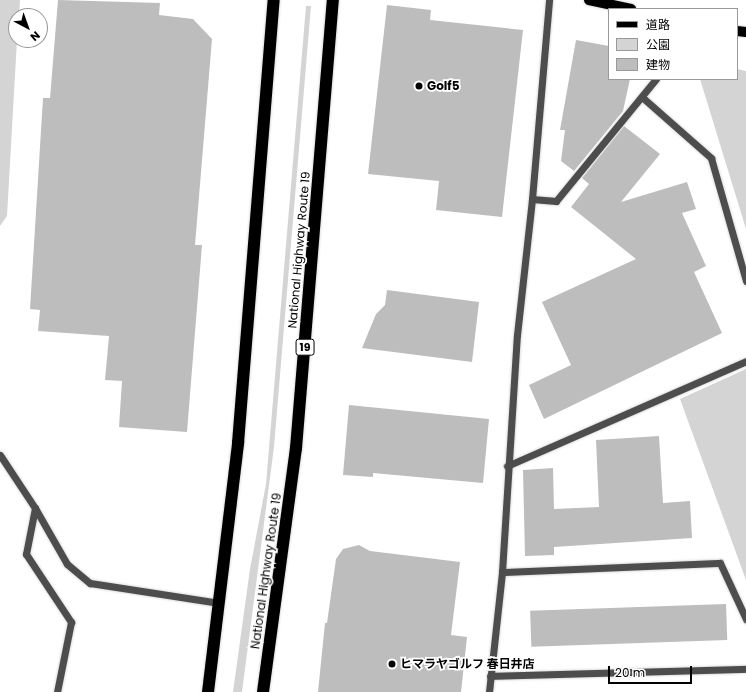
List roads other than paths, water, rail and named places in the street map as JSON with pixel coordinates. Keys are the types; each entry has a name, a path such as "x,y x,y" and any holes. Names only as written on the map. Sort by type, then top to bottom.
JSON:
{"highway":[{"path":"208,692 238,443 274,0"},
{"name":"National Highway Route 19","path":"263,692 296,448 333,0"}],"main road":[{"path":"589,0 626,8"}],"street":[{"path":"488,692 502,572 507,466 517,335 532,199 549,0"},
{"path":"532,199 556,201 643,98 655,80"},
{"path":"643,98 710,158 746,280"},
{"path":"507,466 746,361"},
{"path":"0,455 35,508 67,564 90,583 219,603"},
{"path":"35,508 26,554 71,622 57,692"},
{"path":"502,572 720,564 746,619"},
{"path":"490,676 746,669"}],"place":[{"name":"Golf5","path":"419,86"},
{"name":"ヒマラヤゴルフ 春日井店","path":"392,664"}]}
